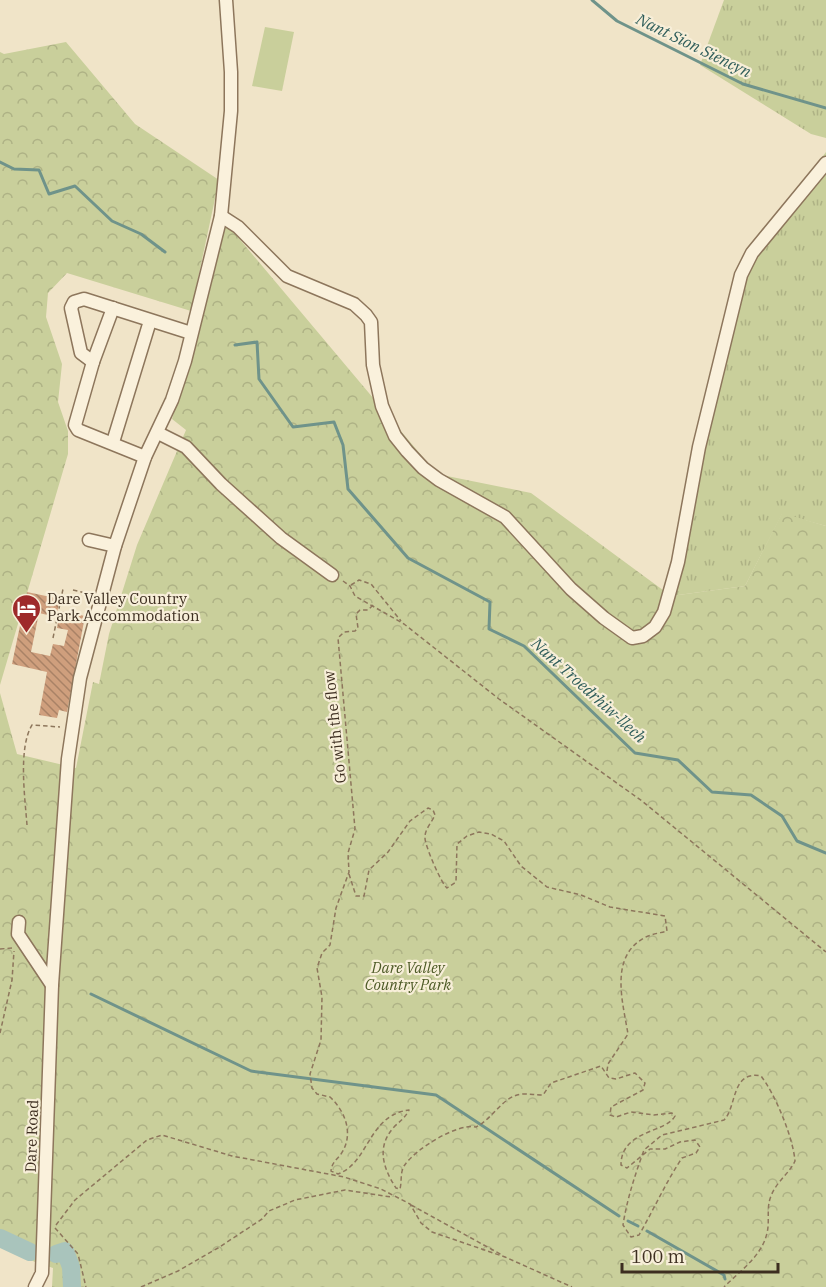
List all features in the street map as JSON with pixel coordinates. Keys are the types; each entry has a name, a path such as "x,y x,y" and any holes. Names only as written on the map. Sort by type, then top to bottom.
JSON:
{"lane":[{"name":"Dare Road","path":"35,1287 42,1273 52,985 63,815 80,678 115,546 145,457 172,400 205,289 221,216 231,111 226,0"},
{"path":"221,216 238,227 286,276 354,304 366,315 371,322 374,365 382,406 395,436 407,451 423,468 439,480 505,517 571,589 604,618 632,638 643,636 655,627 664,612 678,562 699,447 741,275 752,253 826,163"},
{"path":"93,362 81,353 72,305 84,299 191,333"},
{"path":"113,308 93,362 75,425 78,430 113,442 145,457"},
{"path":"113,442 150,321"},
{"path":"158,433 186,447 221,484 281,538 332,575"},
{"path":"89,540 115,546"},
{"path":"19,922 18,934 52,985"}],"path":[{"path":"332,575 350,585 355,596 404,624 499,699 642,801 826,952"},
{"path":"350,585 359,580 371,584 404,624"},
{"path":"53,638 63,589"},
{"path":"73,590 102,597"},
{"name":"Go with the flow","path":"373,605 368,610 360,610 356,614 358,628 355,631 344,632 338,638 355,819 348,853 350,885 356,896 364,896 369,870 388,852 410,821 428,808 434,810 435,815 426,830 425,844 434,860 440,882 447,888 456,882 457,844 466,836 479,832 491,834 504,841 521,866 547,887 581,895 610,907 664,916 667,931 645,937 632,948 622,970 619,998 628,1034 608,1064 607,1072 609,1078 616,1079 635,1073 645,1083 643,1090 611,1107 609,1111 612,1117 631,1112 654,1115 672,1113 675,1116 670,1122 649,1130 631,1143 624,1153 621,1166 624,1168 631,1166 652,1141 662,1135 724,1120 728,1116 736,1089 749,1076 761,1076 769,1087 795,1161 771,1196 767,1210 768,1232 760,1254 747,1263 724,1287"},
{"path":"27,825 24,774 28,731 32,725 37,724 73,727"},
{"name":"Go with the flow","path":"349,872 336,908 330,945 322,953 317,969 322,997 321,1040 310,1074 312,1088 317,1094 330,1097 345,1117 346,1143 332,1163 331,1171 338,1174 347,1170 379,1124 391,1115 409,1110 405,1118 386,1138 382,1148 384,1163 390,1178 396,1188 400,1189 403,1168 429,1142 467,1125 476,1127 486,1122 506,1100 522,1094 543,1095 551,1083 601,1066 607,1072"},
{"path":"0,1032 12,980 14,947"},
{"path":"86,1287 78,1254 54,1227 75,1200 147,1140 162,1135 266,1164 344,1177 381,1189 394,1198"},
{"name":"Go with the flow","path":"688,1140 695,1140 700,1147 696,1153 682,1158 639,1235 632,1237 625,1232 623,1225 626,1204 643,1153 658,1147 665,1149 688,1140"},
{"path":"141,1287 178,1271 218,1248 262,1219 269,1211 295,1200 345,1190 369,1192 410,1204 505,1257 572,1287"},
{"path":"410,1204 421,1223 432,1232 505,1257"}],"green space":[{"path":"724,0 826,0 826,138 811,134 700,65"},
{"path":"265,27 294,32 282,91 252,86"},
{"path":"66,42 135,124 219,180 191,311 67,273 48,293 46,317 62,364 58,402 68,431 68,454 0,685 0,52 4,54"},
{"path":"826,152 826,526 782,514 745,586 671,596 748,254"},
{"name":"Dare Valley Country Park","path":"226,223 437,474 531,493 671,596 745,586 782,513 826,526 826,1287 52,1287 53,1268 0,1245 0,693 17,754 76,768 93,682 99,684 109,634 137,545 186,430 172,419 207,301"}],"building":[{"path":"27,592 60,599 56,617 39,613 31,652 50,656 53,644 64,646 68,630 57,628 60,611 85,616 67,712 59,710 57,718 39,715 47,672 12,664"}],"waterway":[{"name":"Nant Sion Siencyn","path":"592,0 617,21 743,84 826,108"},
{"name":"Nant Troedrhiw-llech","path":"0,162 14,169 39,170 49,194 75,186 112,221 141,234 165,252"},
{"name":"Nant Troedrhiw-llech","path":"235,345 257,342 259,379 293,427 334,422 343,445 348,489 408,558 490,602 489,629 524,646 635,753 678,760 712,792 751,795 782,816 797,841 826,853"},
{"path":"91,994 251,1071 436,1095 619,1216"},
{"path":"628,1221 638,1226"},
{"path":"647,1231 724,1275 725,1279"},
{"path":"0,1238 30,1252"},
{"path":"56,1254 65,1251 71,1267 72,1287"}],"place":[{"name":"Dare Valley Country Park Accommodation","path":"26,634"}]}
